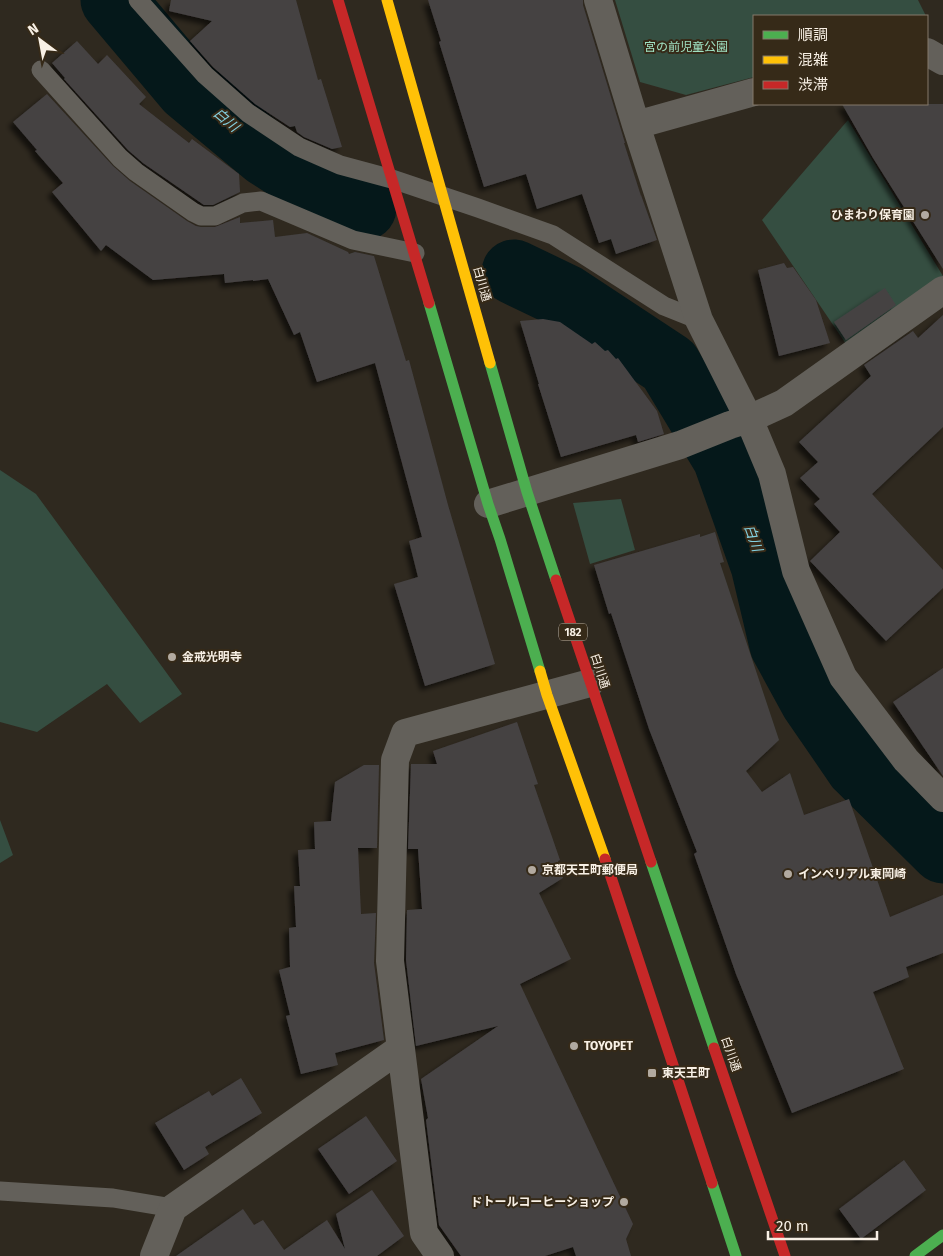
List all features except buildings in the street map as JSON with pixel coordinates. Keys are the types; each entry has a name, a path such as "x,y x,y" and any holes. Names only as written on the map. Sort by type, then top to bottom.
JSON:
{"main road":[{"path":"338,0 415,252 488,504 547,694 608,868 736,1256"},
{"name":"白川通","path":"387,0 527,492 590,683 786,1256"},
{"path":"916,1256 943,1235"}],"street":[{"path":"598,0 699,320 740,422 772,474 796,571 843,678 906,760 943,798"},
{"path":"928,53 943,61"},
{"path":"636,125 753,92"},
{"path":"488,504 680,445 784,403 943,290"},
{"path":"440,1256 424,1233 390,961 395,760 405,733 590,683"},
{"path":"154,1256 173,1208 401,1048"}],"lane":[{"path":"138,0 205,75 248,113 299,147 340,165 392,179 553,235 664,306 699,320"},
{"path":"41,70 120,158 136,172 201,216 215,216 243,203 261,201 353,240 415,252"},
{"path":"0,1191 113,1198 173,1208"}],"green space":[{"name":"宮の前児童公園","path":"615,0 918,0 926,15 753,15 753,77 686,95 640,82"},
{"path":"848,120 943,276 846,344 762,220"},
{"path":"0,470 36,494 182,694 140,723 107,684 37,732 0,722"},
{"path":"621,499 635,550 590,564 573,503"},
{"path":"0,820 13,855 0,863"}],"waterway":[{"name":"白川","path":"113,0 188,89 266,154 302,177 364,208"},
{"name":"白川","path":"514,272 566,297 669,365 725,458 763,565 782,645 812,700 858,767 943,851"}],"traffic: fast":[{"path":"429,303 488,504 540,671"},
{"path":"490,363 527,492 556,580"},
{"path":"651,862 714,1048"},
{"path":"712,1183 736,1256"},
{"path":"915,1256 943,1235"}],"traffic: slow":[{"path":"387,0 490,363"},
{"path":"540,671 605,859"}],"traffic: jam":[{"path":"338,0 429,303"},
{"path":"556,580 651,862"},
{"path":"605,859 712,1183"},
{"path":"714,1048 785,1256"}],"place":[{"name":"ひまわり保育園","path":"925,215"},
{"name":"金戒光明寺","path":"172,657"},
{"name":"京都天王町郵便局","path":"532,870"},
{"name":"インペリアル東岡崎","path":"788,874"},
{"name":"TOYOPET","path":"574,1046"},
{"name":"東天王町","path":"652,1073"},
{"name":"ドトールコーヒーショップ","path":"624,1202"}]}
